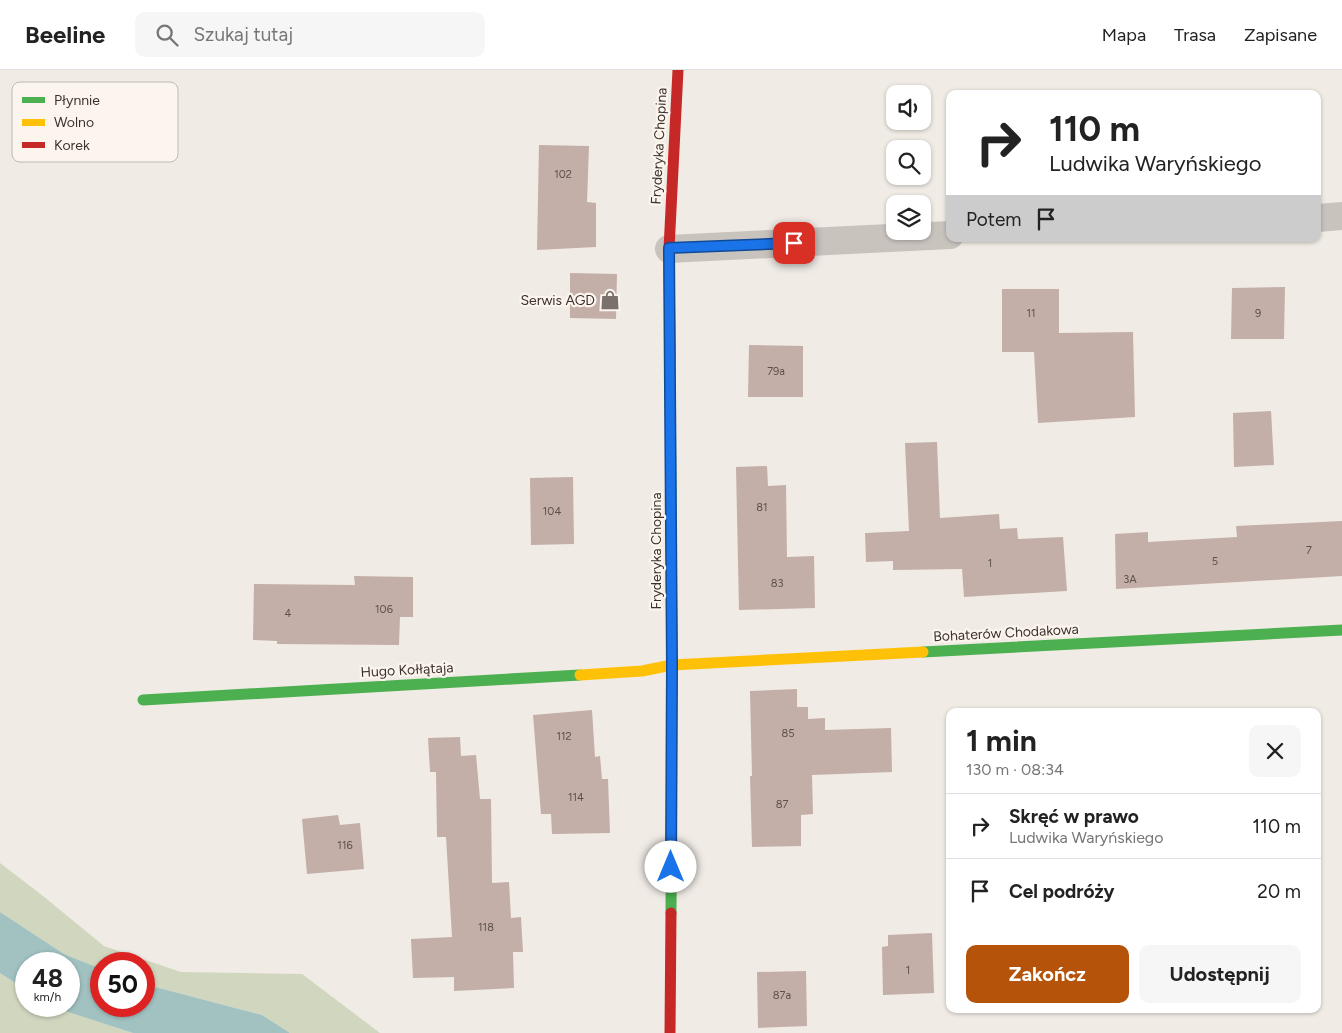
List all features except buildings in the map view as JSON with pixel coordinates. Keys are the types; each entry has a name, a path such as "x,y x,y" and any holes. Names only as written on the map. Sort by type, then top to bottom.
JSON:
{"street":[{"name":"Fryderyka Chopina","path":"670,1033 672,665 669,248 678,70"},
{"path":"1321,218 1342,216"},
{"path":"669,248 946,235"},
{"name":"Bohaterów Chodakowa","path":"672,665 1342,630"},
{"name":"Hugo Kołłątaja","path":"143,700 642,670 672,665"}],"green space":[{"path":"0,863 104,946 122,952 90,952 90,965 80,960 80,952 61,952 0,912"},
{"path":"155,963 181,972 302,974 380,1033 290,1033 262,1015 155,987"},
{"path":"0,973 15,983 15,1017 80,1017 80,1015 133,1033 0,1033"}],"water":[{"path":"0,912 61,952 15,952 15,983 0,973"},
{"path":"80,960 90,965 90,1017 155,1017 155,987 262,1015 290,1033 133,1033 80,1016"}],"traffic: fast":[{"path":"670,354 671,913"},
{"path":"923,652 1342,630"},
{"path":"143,700 580,675"}],"traffic: slow":[{"path":"580,675 642,671 672,665 923,652"}],"traffic: jam":[{"path":"670,354 669,249 678,70"},
{"path":"670,1033 671,913"}],"place":[{"name":"Serwis AGD","path":"610,300"}],"route":[{"path":"671,867 672,665 669,248 794,243"}]}
